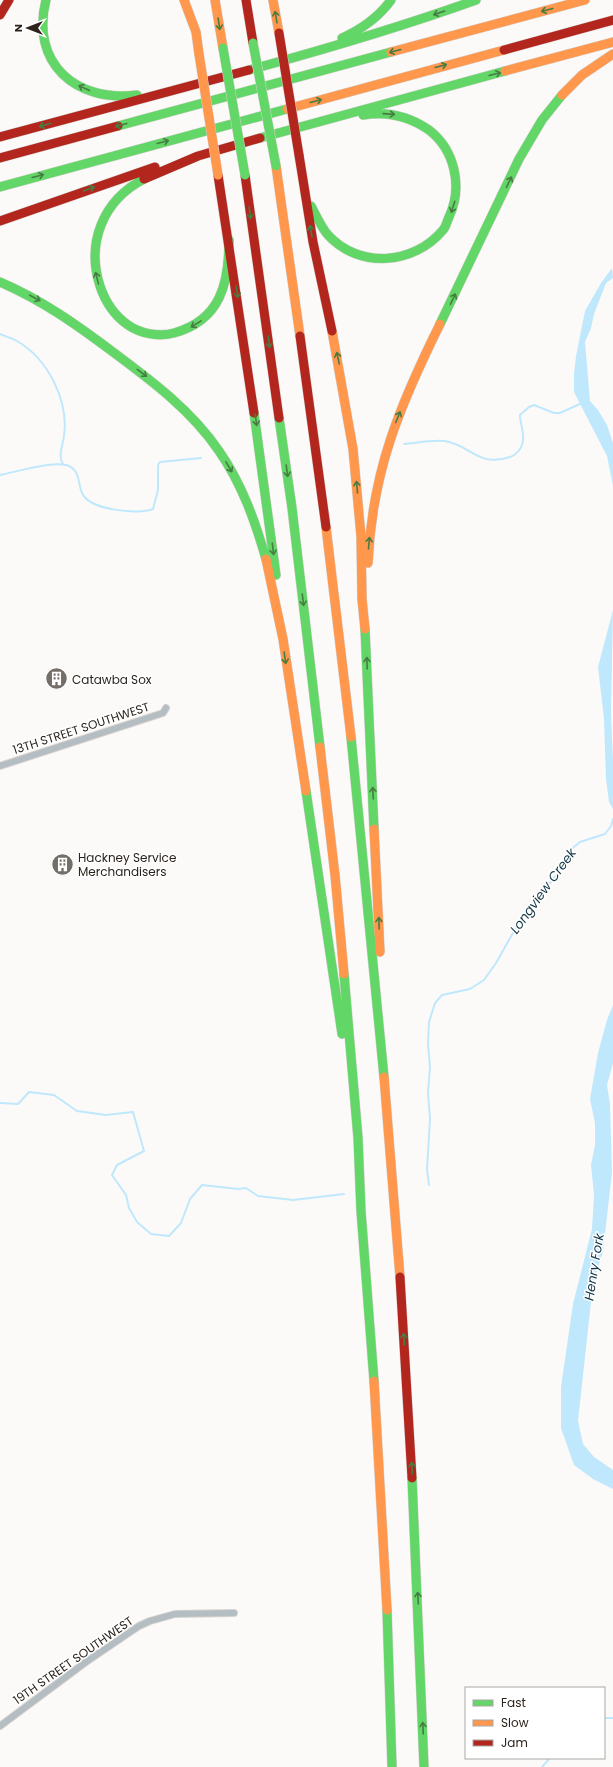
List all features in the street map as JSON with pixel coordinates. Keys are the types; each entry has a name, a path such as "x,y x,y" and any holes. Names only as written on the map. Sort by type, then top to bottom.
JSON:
{"highway":[{"path":"0,16 9,0"},
{"path":"46,0 42,14 42,27 47,51 59,70 76,85 94,93 113,96 134,95 177,88"},
{"path":"184,0 196,32"},
{"path":"190,0 256,419 274,558 282,636"},
{"path":"215,0 245,175 292,508 335,875 358,1138 361,1211 381,1488 392,1767"},
{"path":"246,0 276,166 337,612 356,782 394,1193 410,1427 420,1638 424,1767"},
{"path":"274,0 313,242 339,364 353,449 361,536 362,599 365,624 380,971 376,990"},
{"path":"310,52 364,28 378,16 391,0"},
{"path":"0,137 375,34 476,0"},
{"path":"0,158 585,0"},
{"path":"0,186 613,20"},
{"path":"309,125 324,119 613,42"},
{"path":"365,624 368,599 368,562 375,493 390,437 402,407 520,159 540,123 556,102 573,84 613,54"},
{"path":"229,240 227,268 221,296 209,314 200,322 185,330 160,334 140,331 116,315 101,293 95,271 94,248 99,228 110,207 135,183 210,152 309,125 374,114 396,114 417,121 435,134 445,147 454,168 456,195 453,210 446,224 432,241 420,250 407,256 392,260 378,260 357,256 334,242 315,216 307,191 303,184"},
{"path":"0,221 126,176 167,164 195,158"},
{"path":"0,282 34,297 68,318 162,389 191,415 231,470 246,499 257,527 265,554 282,636 319,873 344,1051 361,1211"}],"street":[{"name":"13TH STREET SOUTHWEST","path":"0,766 163,713 166,708"},
{"name":"19TH STREET SOUTHWEST","path":"0,1726 139,1626 150,1621 175,1614 234,1613"}],"water":[{"path":"612,268 613,278 606,283 585,342 590,401 598,410 607,425 613,443 613,486 607,456 574,392 576,356 585,311 601,283"},
{"path":"613,610 611,713 613,809 609,802 606,779 604,719 598,667"},
{"name":"Henry Fork","path":"613,1005 613,1063 607,1085 610,1104 612,1172 603,1252 597,1270 591,1302 578,1421 583,1444 594,1457 613,1470 613,1489 593,1479 574,1465 561,1428 561,1387 573,1304 592,1229 594,1195 591,1165 595,1145 595,1123 590,1099 598,1053 607,1020"}],"waterway":[{"path":"0,334 15,340 28,349 47,370 54,382 60,395 65,423 61,451 61,458 64,465"},
{"path":"404,444 444,441 461,446 482,458 499,460 513,456 521,448 523,436 520,415 529,407 534,405 554,413 560,413 582,403"},
{"path":"0,475 45,465 55,464 69,466 73,468 77,474 82,493 86,499 94,504 114,510 146,511 153,509 158,490 158,465 160,462 201,458"},
{"name":"Longview Creek","path":"429,1185 427,1169 430,1119 428,1093 430,1067 428,1044 429,1022 435,1003 442,995 470,989 484,980 496,963 523,915 559,872 569,851 580,842 605,834 611,826 613,819"},
{"name":"Longview Creek","path":"0,1103 18,1104 29,1092 54,1095 77,1111 106,1115 133,1112 144,1151 117,1165 112,1175 126,1195 129,1208 137,1222 151,1234 169,1236 181,1223 190,1199 202,1185 238,1189 246,1188 258,1196 293,1200 344,1194"},
{"path":"605,1718 613,1718"},
{"path":"542,1767 549,1759"}],"traffic: fast":[{"path":"46,0 43,22 45,43 52,60 63,74 77,85 95,92 115,96 137,95"},
{"path":"342,38 369,22 381,12 391,0"},
{"path":"249,70 363,37 476,0"},
{"path":"253,43 276,166"},
{"path":"223,48 245,175"},
{"path":"118,126 391,52"},
{"path":"260,138 505,71"},
{"path":"440,324 519,159 542,120 562,95"},
{"path":"0,187 287,109"},
{"path":"311,206 328,235 341,246 370,258 402,256 417,250 431,242 445,227 453,205 456,182 450,158 438,138 429,130 406,118 389,114 363,115"},
{"path":"144,179 130,188 108,211 101,224 95,254 96,270 100,286 105,297 115,313 128,325 144,333 162,335 174,333 190,327 202,319 212,309 219,298 224,285 229,256 229,240"},
{"path":"0,282 45,305 86,332 157,386 197,423 219,451 234,476 247,503 266,559"},
{"path":"254,413 276,575"},
{"path":"279,418 292,508 320,747"},
{"path":"365,629 374,829"},
{"path":"351,737 384,1077"},
{"path":"306,791 342,1034"},
{"path":"344,974 358,1138 361,1211 374,1381"},
{"path":"412,1478 424,1767"},
{"path":"387,1610 392,1767"}],"traffic: slow":[{"path":"184,0 196,32 199,54"},
{"path":"215,0 223,48"},
{"path":"273,0 279,33"},
{"path":"391,52 585,0"},
{"path":"505,71 613,42"},
{"path":"287,109 504,50"},
{"path":"199,54 218,175"},
{"path":"562,95 582,75 613,54"},
{"path":"276,166 300,336"},
{"path":"368,563 375,498 390,439 412,383 440,324"},
{"path":"332,331 353,449 361,536 362,599 365,629"},
{"path":"326,527 351,737"},
{"path":"266,559 283,639 306,791"},
{"path":"320,747 335,875 344,974"},
{"path":"374,829 380,952"},
{"path":"384,1077 400,1277"},
{"path":"374,1381 387,1610"}],"traffic: jam":[{"path":"0,15 9,0"},
{"path":"246,0 253,43"},
{"path":"504,50 613,20"},
{"path":"279,33 299,155"},
{"path":"0,137 249,70"},
{"path":"0,158 118,126"},
{"path":"144,179 198,156 260,138"},
{"path":"299,155 313,242 332,331"},
{"path":"0,221 155,167"},
{"path":"218,175 254,413"},
{"path":"245,175 279,418"},
{"path":"300,336 326,527"},
{"path":"400,1277 412,1478"}],"place":[{"name":"Catawba Sox","path":"57,679"},
{"name":"Hackney Service Merchandisers","path":"63,864"}]}
